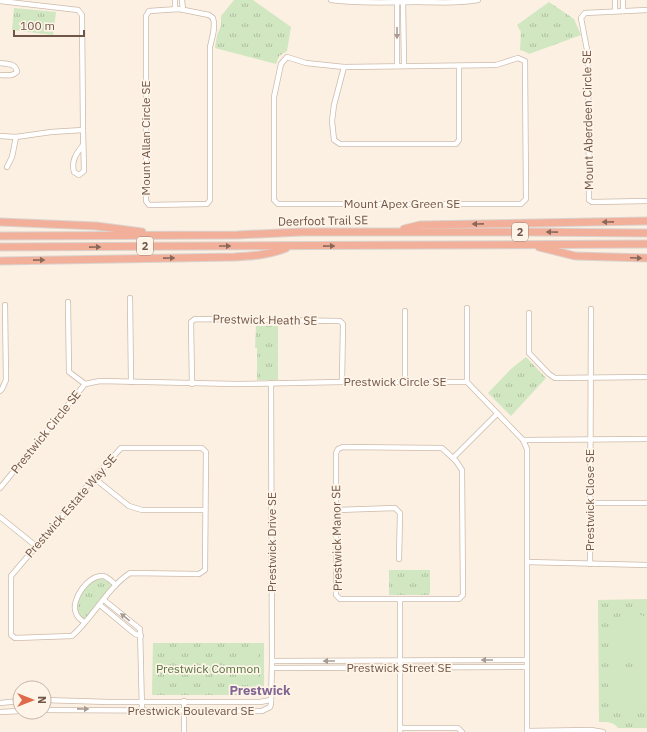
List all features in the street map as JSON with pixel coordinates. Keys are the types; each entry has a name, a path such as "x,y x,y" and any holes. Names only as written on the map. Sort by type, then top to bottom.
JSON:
{"highway":[{"path":"394,231 420,225 647,221"},
{"path":"0,222 96,226 174,235"},
{"name":"Deerfoot Trail SE","path":"0,236 237,235 301,232 394,231 647,234"},
{"name":"Deerfoot Trail SE","path":"0,247 647,244"},
{"path":"529,245 575,256 647,258"},
{"path":"0,261 234,257 264,255 277,252 290,246"}],"street":[{"path":"175,0 175,9"},
{"path":"182,0 183,10"},
{"path":"331,0 351,2 459,2 478,0"},
{"path":"615,0 615,11"},
{"path":"623,0 623,11"},
{"path":"0,1 23,1 78,10 82,15 84,171 79,175 74,172 72,165 76,153 83,146"},
{"path":"397,1 397,66"},
{"path":"403,1 404,66"},
{"name":"Mount Allan Circle SE","path":"175,9 183,10 210,15 213,18 215,26 210,47 210,200 207,204 149,205 146,201 146,16 149,12 175,9"},
{"name":"Mount Aberdeen Circle SE","path":"647,10 585,13 581,18 588,55 589,200 592,202 647,202"},
{"name":"Mount Apex Green SE","path":"287,57 306,63 344,67 397,66 496,65 518,58 525,61 526,199 521,204 278,204 274,200 274,96 281,64 287,57"},
{"path":"0,63 13,65 17,72 14,75 9,76 0,75"},
{"path":"344,67 334,105 332,121 334,140 340,144 456,144 459,140 459,66"},
{"path":"0,136 16,137 51,132 83,130"},
{"path":"7,167 12,157 16,137"},
{"path":"130,298 131,382"},
{"path":"68,302 68,372 85,384"},
{"path":"0,391 6,380 5,306"},
{"path":"467,308 467,382 523,440 527,448 527,732 603,732"},
{"path":"591,309 590,440 647,439"},
{"path":"405,311 405,382"},
{"path":"528,313 529,352 549,374 555,378 647,377"},
{"name":"Prestwick Heath SE","path":"192,384 191,322 194,319 340,321 343,324 342,382"},
{"name":"Prestwick Circle SE","path":"0,488 85,384 100,381 192,384 467,382"},
{"name":"Prestwick Drive SE","path":"271,384 271,700"},
{"path":"452,458 497,414"},
{"name":"Prestwick Close SE","path":"523,440 590,440 590,564 526,562"},
{"name":"Prestwick Manor SE","path":"343,447 442,448 462,470 463,595 459,599 340,599 336,595 337,510 336,453 338,449 343,447"},
{"name":"Prestwick Estate Way SE","path":"121,448 202,448 206,452 205,510 205,570 199,574 130,573 116,585 72,636 15,638 11,635 11,576 121,448"},
{"path":"94,478 129,506 142,510 205,510"},
{"path":"590,503 647,503"},
{"path":"337,510 395,508 400,513 399,559"},
{"path":"0,517 36,546"},
{"path":"590,564 647,565"},
{"path":"84,622 76,614 74,607 75,600 80,591 91,580 99,576 104,576 116,585"},
{"path":"400,599 400,730 458,728 462,732"},
{"path":"104,600 140,629 142,710"},
{"path":"100,605 135,634 141,636"},
{"name":"Prestwick Street SE","path":"272,661 526,660"},
{"name":"Prestwick Street SE","path":"272,668 526,667"},
{"name":"Prestwick Boulevard SE","path":"52,700 109,702 260,702 271,700 270,708 262,711 52,710"},
{"path":"184,701 184,732"},
{"path":"0,703 12,702"},
{"path":"0,712 12,711"}],"green space":[{"path":"234,0 253,0 291,27 287,51 279,56 276,64 215,48 217,35 221,26 221,16"},
{"path":"549,2 574,19 581,35 529,54 520,50 521,32 517,25"},
{"path":"14,8 56,12 53,35 12,30"},
{"path":"256,326 278,326 278,380 257,380 257,348 255,348"},
{"path":"526,357 546,378 511,416 488,393 512,368"},
{"path":"389,570 430,570 429,595 389,595"},
{"path":"99,576 116,585 85,622 79,619 75,600 80,591"},
{"path":"647,599 647,728 618,728 612,723 599,722 598,600"},
{"path":"631,612 647,617 647,662 615,663 609,659 609,621"},
{"name":"Prestwick Common","path":"153,643 264,643 264,695 152,695"},
{"path":"241,652 258,652 258,685 241,685"},
{"path":"608,671 647,671 647,709 609,710"}],"district":[{"name":"Prestwick","path":"260,690"}]}
